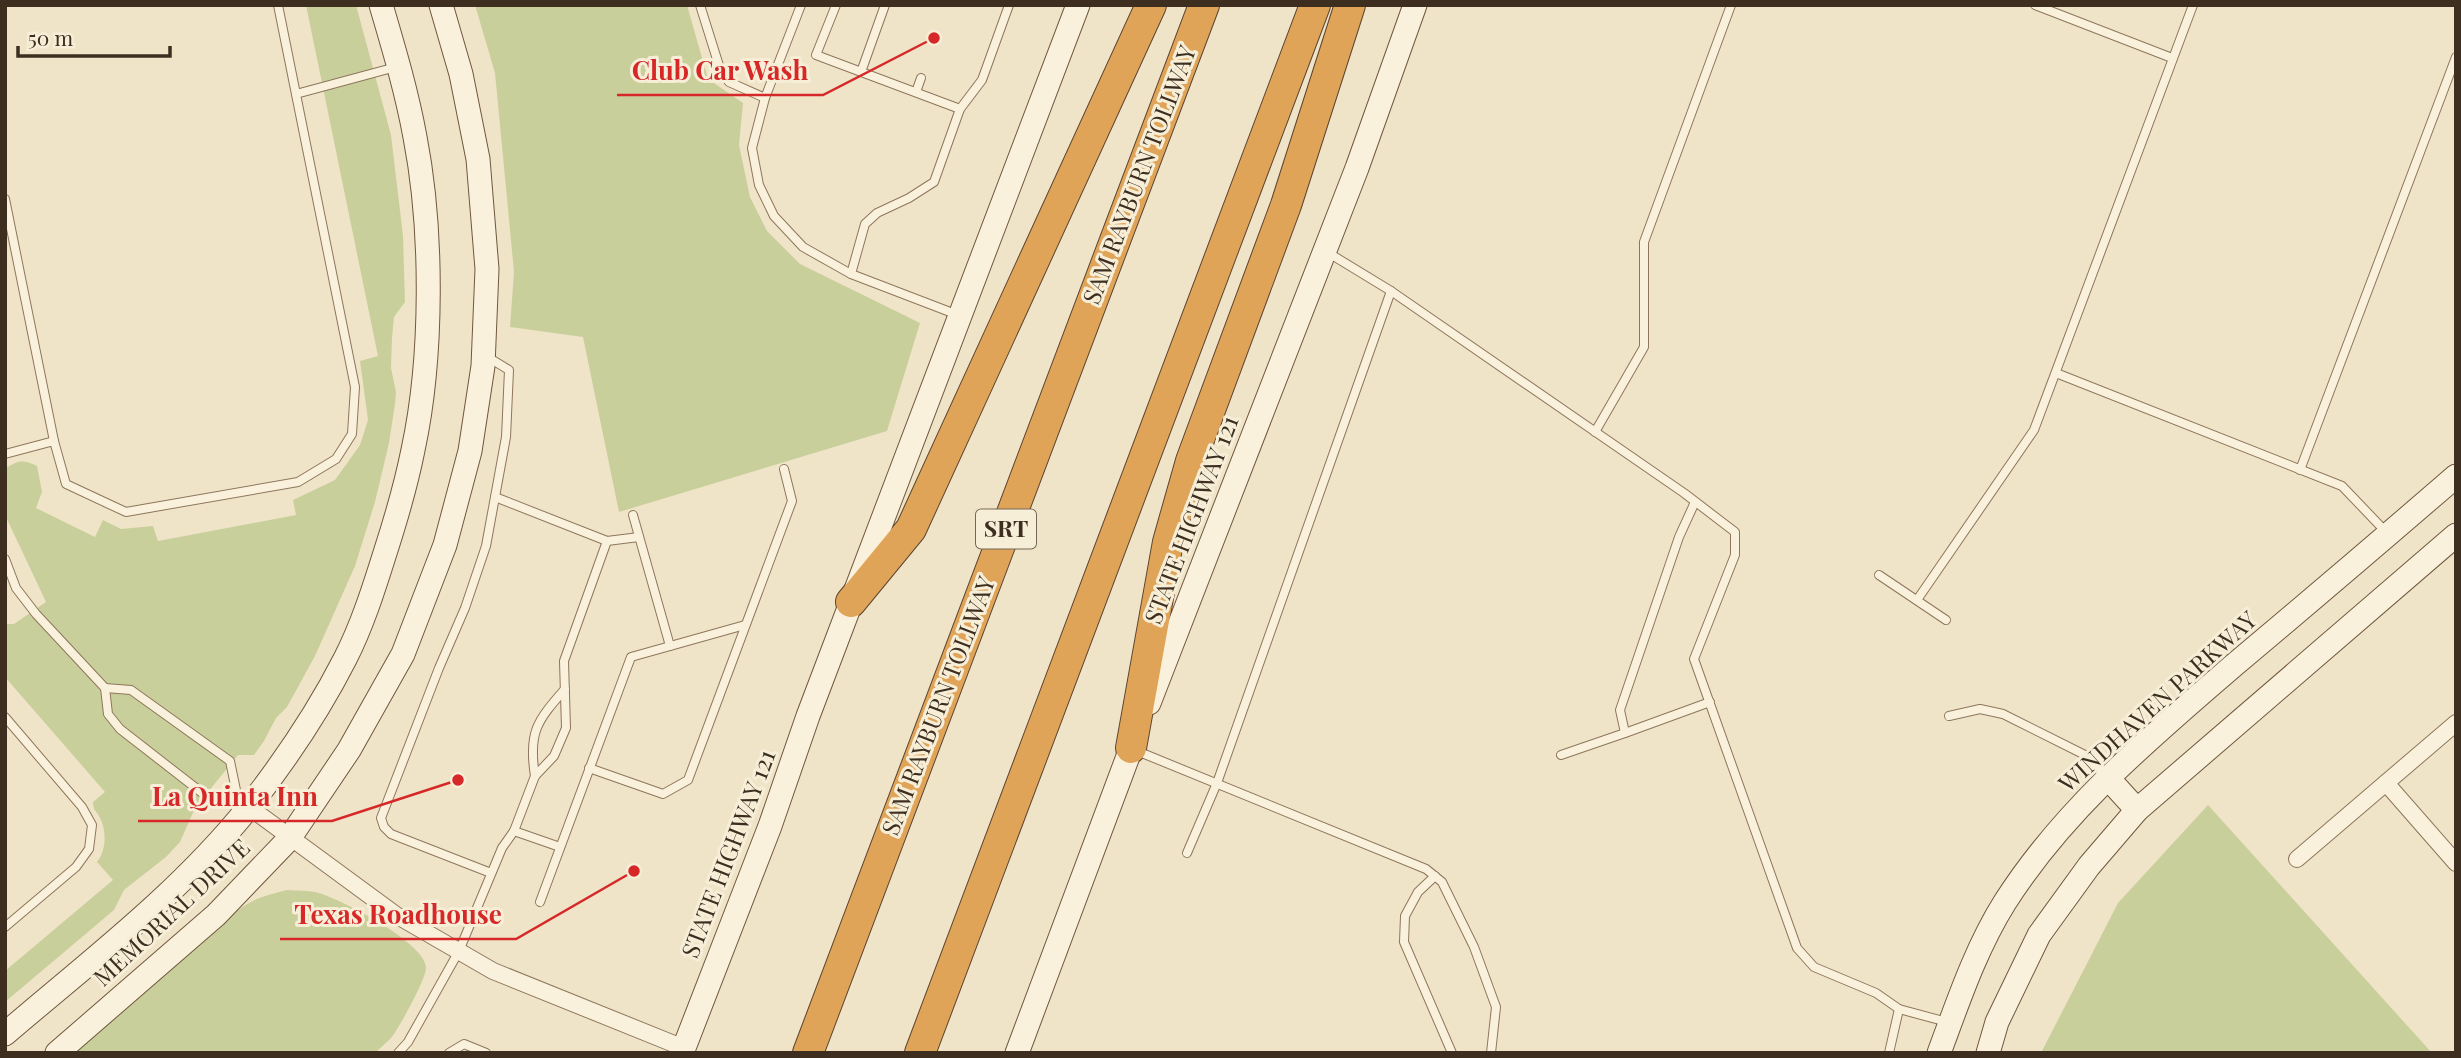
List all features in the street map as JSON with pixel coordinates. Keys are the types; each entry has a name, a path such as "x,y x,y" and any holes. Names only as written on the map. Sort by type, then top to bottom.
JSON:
{"highway":[{"path":"851,602 911,529 1152,5"},
{"name":"SAM RAYBURN TOLLWAY","path":"808,1053 1204,5"},
{"path":"920,1053 1315,5"},
{"path":"1131,748 1168,542 1191,461 1286,205 1350,5"}],"street":[{"name":"MEMORIAL DRIVE","path":"5,1034 172,891 242,800 297,739 346,658 374,587 414,449 426,331 427,234 416,139 381,5"},
{"name":"MEMORIAL DRIVE","path":"57,1053 216,915 289,839 349,750 403,654 449,532 470,451 483,354 488,269 478,159 461,74 441,5"},
{"name":"STATE HIGHWAY 121","path":"683,1050 770,826 851,602 1078,5"},
{"name":"STATE HIGHWAY 121","path":"1017,1053 1131,748 1324,251 1415,5"},
{"name":"WINDHAVEN PARKWAY","path":"1939,1053 1967,978 2005,903 2062,825 2107,777 2160,729 2456,477"},
{"path":"1988,1053 1997,1022 2039,935 2089,866 2137,810 2456,535"},
{"path":"2297,859 2456,723"},
{"path":"2107,777 2137,810"},
{"path":"2386,783 2456,863"},
{"path":"242,800 289,839 396,915 493,971 683,1050"}],"lane":[{"path":"5,199 54,440 66,484 126,512 298,482 336,459 352,434 355,387 278,5"},
{"path":"700,5 721,72 729,82 765,98"},
{"path":"801,5 765,98 752,148 759,185 774,216 803,247 851,274 960,316"},
{"path":"836,5 816,55 960,108"},
{"path":"861,72 886,5"},
{"path":"851,274 865,224 877,214 934,182 960,108 982,80 1009,5"},
{"path":"1595,432 1644,347 1644,243 1731,5"},
{"path":"2035,5 2172,58"},
{"path":"1917,600 2034,430 2193,5"},
{"path":"2300,470 2456,57"},
{"path":"296,94 398,66"},
{"path":"916,92 921,78"},
{"path":"1324,251 1391,291 1735,532 1735,555 1694,659 1797,948 1814,967 1876,993 1899,1009 1950,1023"},
{"path":"1187,853 1217,783 1391,291"},
{"path":"483,354 509,370 506,437 486,547 468,601 381,818 384,827 391,834 491,873"},
{"path":"2056,373 2342,486 2388,534"},
{"path":"5,454 54,440"},
{"path":"590,768 663,794 688,780 792,501 784,469"},
{"path":"495,497 607,541 639,537"},
{"path":"1625,733 1620,710 1679,537 1695,502"},
{"path":"633,515 670,646"},
{"path":"398,1053 408,1042 459,951 502,848 514,831 535,776 554,756 566,729 564,661 607,541"},
{"path":"5,559 16,588 36,614 105,688 108,714 120,729 210,799 242,800 230,761 131,690 105,688"},
{"path":"1879,575 1946,620"},
{"path":"5,594 16,588"},
{"path":"540,902 631,657 745,625"},
{"path":"535,776 531,749 540,717 565,689"},
{"path":"1561,755 1710,702"},
{"path":"1949,716 1980,709 2003,714 2089,757 2107,777"},
{"path":"5,717 82,807 92,825 89,849 76,867 5,927"},
{"path":"1131,748 1426,869 1435,876 1442,882 1474,947 1496,1007 1491,1053"},
{"path":"514,831 560,848"},
{"path":"1435,876 1418,892 1405,916 1404,942 1452,1053"},
{"path":"1889,1053 1899,1009"},
{"path":"449,1053 464,1044 486,1053"}],"green space":[{"path":"306,5 356,5 391,135 403,236 405,302 394,317 391,368 396,392 395,404 375,502 355,566 315,656 287,707 276,718 254,755 238,755 195,808 180,842 166,857 124,890 114,910 5,1002 5,971 113,880 97,862 104,847 105,835 93,802 105,792 5,677 5,624 14,624 46,602 5,515 5,469 21,462 37,466 42,492 36,508 95,537 103,520 121,529 153,526 158,541 296,515 293,500 335,480 360,445 368,420 360,361 378,356"},
{"path":"475,5 687,5 708,79 743,103 739,145 750,197 767,231 800,264 920,323 887,431 619,512 583,337 510,327 514,272 495,73"},
{"path":"2208,805 2432,1053 2041,1053 2118,903"},
{"path":"287,890 315,892 345,904 397,934 422,957 426,967 417,992 395,1033 375,1053 74,1053 242,907 257,899"}],"place":[{"name":"Club Car Wash","path":"934,38"},
{"name":"La Quinta Inn","path":"458,780"},
{"name":"Texas Roadhouse","path":"634,871"}]}
